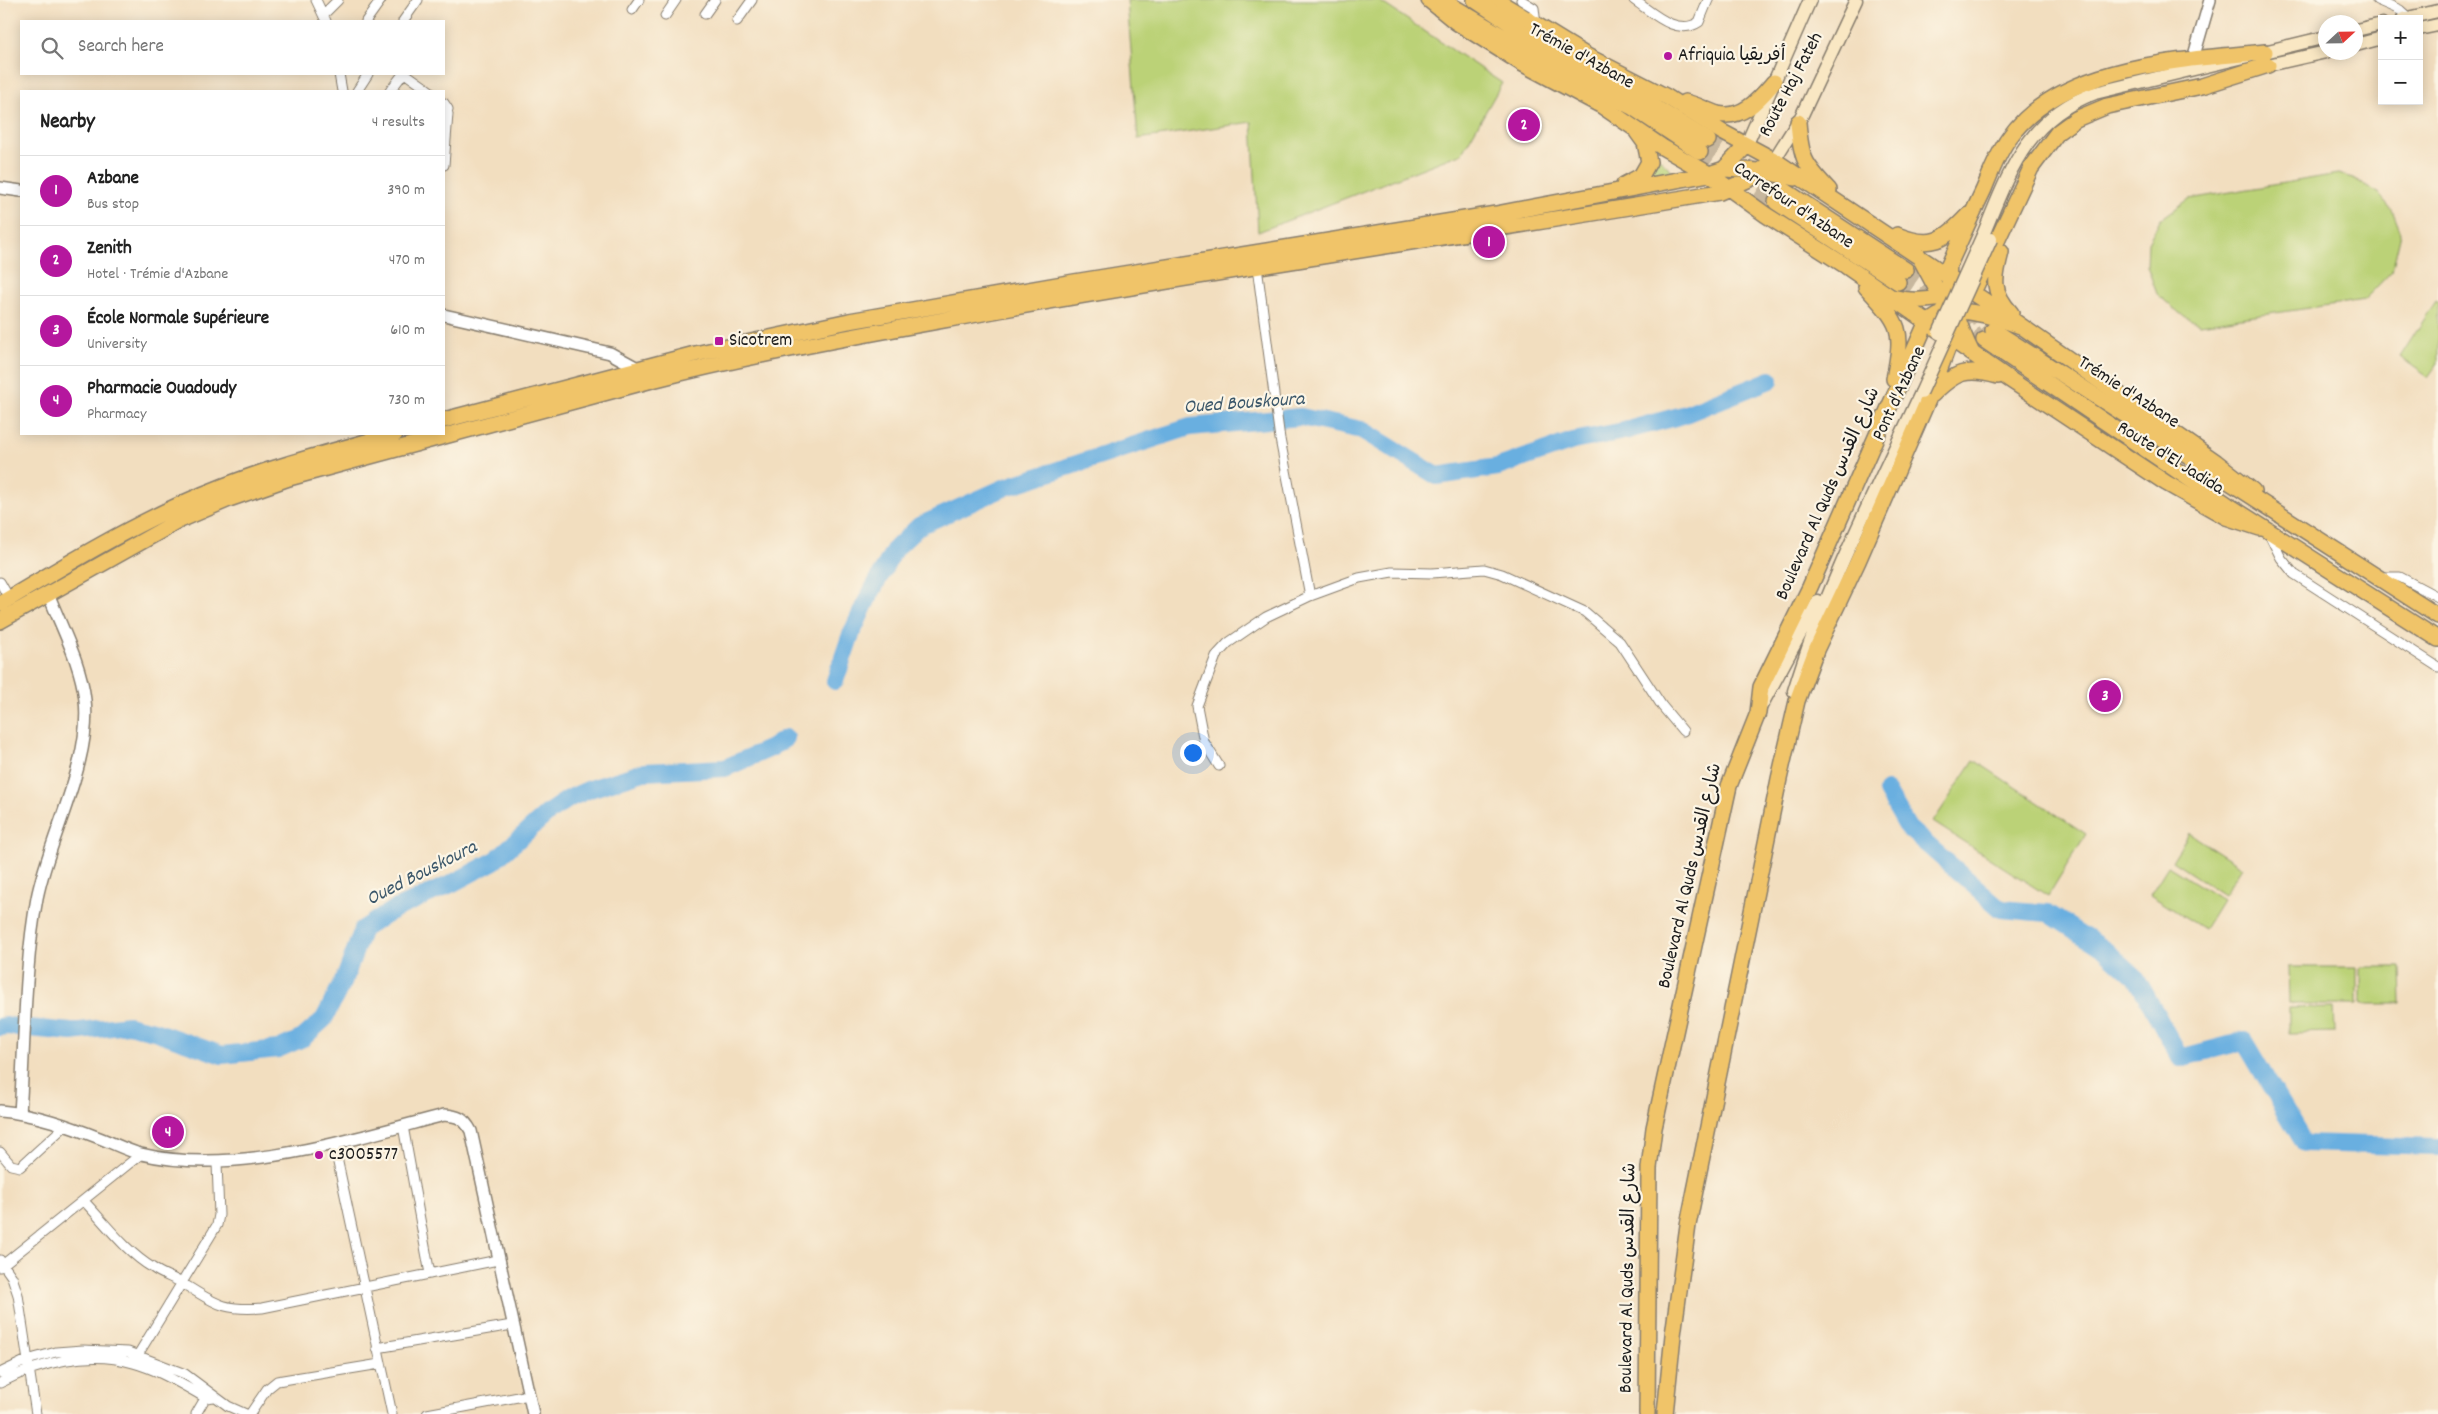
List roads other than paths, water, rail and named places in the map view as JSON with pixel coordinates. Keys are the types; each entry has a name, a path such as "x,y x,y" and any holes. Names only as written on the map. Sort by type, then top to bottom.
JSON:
{"main road":[{"path":"1429,0 1456,22 1506,53 1602,106 1633,128 1720,178"},
{"name":"Trémie d'Azbane","path":"1442,0 1564,73 1704,146 1642,100 1564,59 1475,0"},
{"path":"445,435 698,368 852,336 1257,267 1688,197 1753,206 1751,174 1746,146 1668,98 1588,56 1496,0"},
{"name":"Route Haj Fateh","path":"1746,146 1810,0"},
{"name":"Route Haj Fateh","path":"1774,160 1798,122 1856,0"},
{"path":"2419,15 2438,10"},
{"path":"2363,28 2378,25"},
{"path":"2423,28 2438,25"},
{"path":"2363,43 2378,39"},
{"path":"1890,296 1912,300 1947,296 1968,289 1979,282 2031,168 2058,132 2076,119 2107,106 2202,86 2318,40"},
{"path":"1947,296 1949,265 2009,138 2024,120 2041,106 2078,84 2174,61 2193,59 2266,59 2318,53"},
{"name":"Pont d'Azbane","path":"1827,589 1921,394 1987,237 2030,150 2052,127 2082,107 2116,95 2266,59"},
{"path":"1668,98 1691,103 1720,114 1730,114 1743,111 1754,103 1774,82"},
{"path":"1798,122 1800,148 1807,166 1850,211"},
{"path":"1601,194 1633,181 1646,169 1649,162 1648,152 1645,143 1633,128"},
{"path":"1688,197 1710,186 1720,178 1728,151 1722,132"},
{"name":"Carrefour d'Azbane","path":"1890,296 1753,206 1720,178 1746,146 1774,160 1919,256"},
{"path":"1751,174 1774,160"},
{"path":"445,420 694,354 859,320 1074,282 1496,214 1601,194 1751,174 1803,180"},
{"path":"1780,196 1902,276"},
{"path":"1869,223 1907,239 1933,242 1946,237 1975,207"},
{"path":"2013,207 1995,277 1996,292 2002,304 2021,326"},
{"path":"1919,256 1947,296 1952,313 1970,350"},
{"path":"1912,300 1922,294 1927,283 1919,256"},
{"name":"Route d'El Jadida","path":"1919,256 2216,462 2292,524 2438,616"},
{"path":"1846,266 1884,306 1898,330 1900,347 1888,411"},
{"name":"Route d'El Jadida","path":"1890,296 2009,379 2166,483 2226,517 2268,531 2438,638"},
{"path":"1927,323 1952,313 1970,311 2021,326"},
{"path":"1665,1414 1672,1335 1688,1225 1779,780 1797,701 1816,650 1858,561 1921,394 1951,339 1952,313"},
{"path":"1970,350 1968,326 1976,317 1985,315"},
{"name":"Boulevard Al Quds شارع القدس","path":"1647,1414 1649,1168 1654,1128 1729,786 1758,713 1761,687 1791,629 1888,411 1918,338 1927,323"},
{"name":"Trémie d'Azbane","path":"2268,531 2228,505 1989,335 2292,524"},
{"path":"1921,394 1965,372 1980,371 2009,379"},
{"path":"4,601 120,535 222,486 285,464 391,435"},
{"path":"0,621 180,520 260,487 445,435"},
{"path":"1779,780 1793,694 1827,589"},
{"path":"1758,713 1827,589"}],"street":[{"path":"316,0 325,18 338,0"},
{"path":"367,20 381,0"},
{"path":"404,20 418,0"},
{"path":"632,10 639,0"},
{"path":"665,16 676,0"},
{"path":"705,14 715,0"},
{"path":"737,21 752,0"},
{"path":"1521,0 1534,8 1536,25"},
{"path":"1634,0 1674,26 1685,28 1699,22 1708,0"},
{"path":"2193,59 2210,0"},
{"path":"2377,0 2403,15"},
{"path":"339,75 342,90"},
{"path":"357,90 367,75"},
{"path":"391,90 403,75"},
{"path":"405,75 428,90"},
{"path":"445,142 446,117"},
{"path":"0,188 20,191"},
{"path":"1257,267 1280,439 1310,596"},
{"path":"445,315 610,353 639,368 652,380"},
{"path":"2268,531 2281,558 2294,574 2438,667"},
{"path":"1218,766 1204,742 1197,706 1216,656 1240,633 1266,617 1310,596 1359,578 1392,572 1432,573 1484,569 1502,574 1570,604 1601,624 1620,642 1662,706 1683,731"},
{"path":"2378,577 2400,577 2438,598"},
{"path":"0,582 4,601"},
{"path":"20,1113 29,980 38,895 80,754 86,726 85,699 77,668 48,593"},
{"path":"0,1111 20,1113 66,1125 142,1154 217,1163 334,1144 444,1115 458,1116 466,1122 471,1131 512,1326 533,1414"},
{"path":"0,1152 11,1165 20,1167 66,1125"},
{"path":"403,1126 430,1274"},
{"path":"334,1144 392,1414"},
{"path":"36,1414 18,1295 12,1277 1,1264 142,1154"},
{"path":"135,1358 217,1225 217,1163"},
{"path":"84,1201 128,1248 152,1268 181,1282 206,1299 233,1310 262,1308 365,1285 498,1260"},
{"path":"377,1348 512,1326"},
{"path":"0,1373 28,1365 65,1360 135,1358 177,1382 210,1395 246,1414"},
{"path":"250,1414 267,1389 277,1381 380,1364"},
{"path":"0,1383 28,1365"},
{"path":"196,1414 210,1395"},
{"path":"428,1414 529,1395"}],"waterway":[{"name":"Oued Bouskoura","path":"835,681 850,637 865,604 894,550 919,526 1006,487 1190,427 1301,417 1362,430 1437,476 1498,467 1573,441 1624,431 1683,415 1770,380"},
{"name":"Oued Bouskoura","path":"0,1027 72,1032 128,1025 154,1031 222,1055 278,1049 303,1038 324,1019 346,975 363,929 395,909 451,884 494,861 549,812 570,798 590,789 644,772 725,768 771,748 786,738"},
{"name":"Oued Bouskoura","path":"1887,791 1908,828 2001,909 2048,913 2105,950 2137,979 2180,1058 2244,1041 2304,1143 2438,1147"}],"tunnel":[{"path":"1708,140 1784,190"},
{"path":"1700,152 1776,202"},
{"path":"1906,270 1940,294"},
{"path":"1898,282 1984,340"},
{"path":"1966,311 1993,330"}],"place":[{"name":"Afriquia أفريقيا","path":"1668,56"},
{"name":"Zenith","path":"1524,125"},
{"name":"Azbane","path":"1489,242"},
{"name":"Sicotrem","path":"719,341"},
{"name":"École Normale Supérieure","path":"2105,696"},
{"name":"Pharmacie Ouadoudy","path":"168,1132"},
{"name":"c3005577","path":"319,1155"}]}
